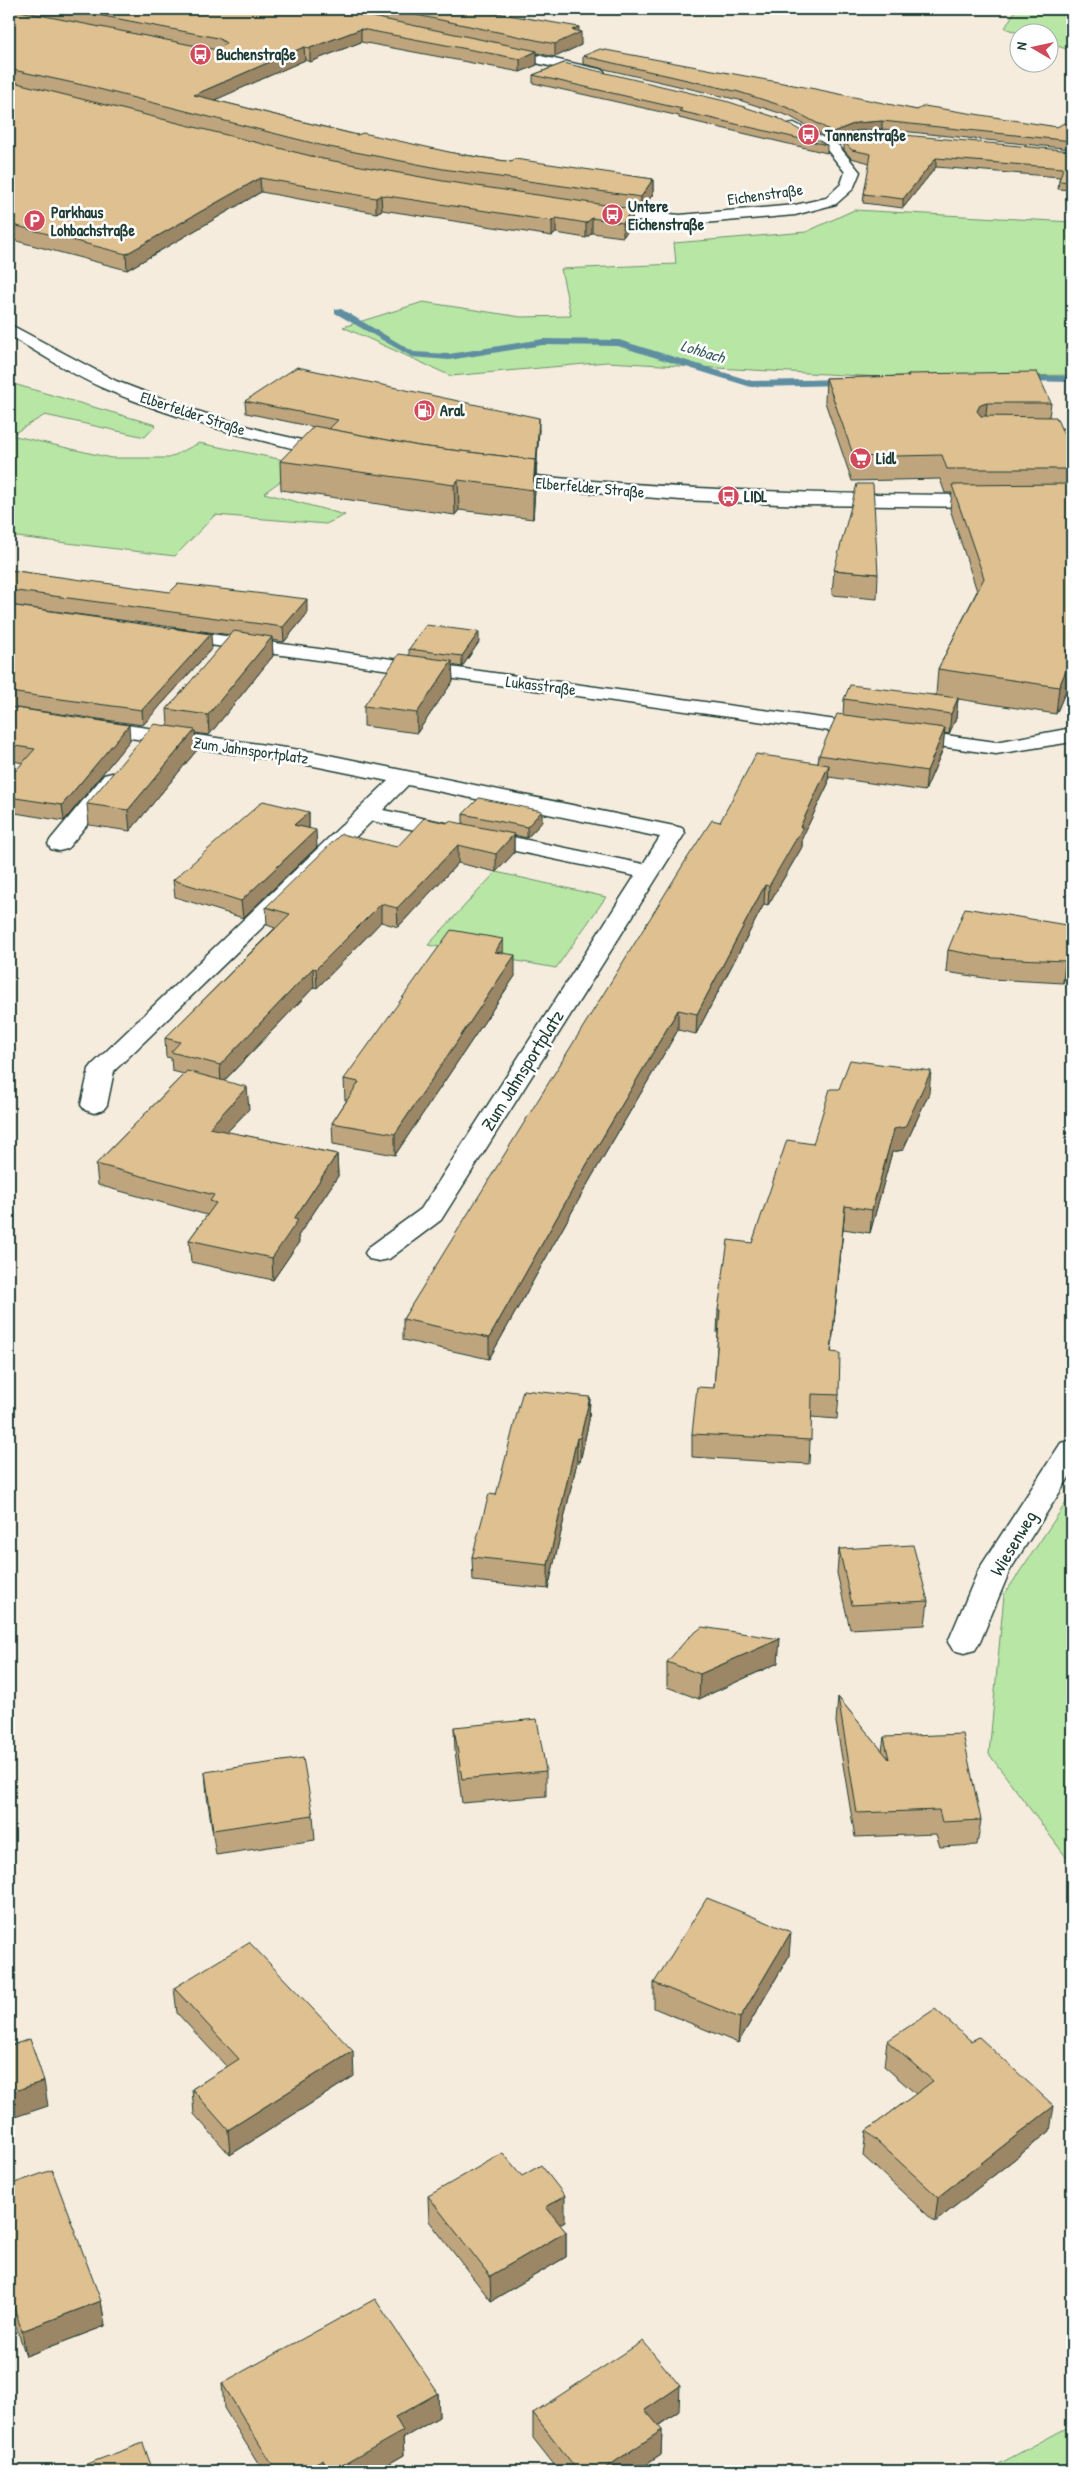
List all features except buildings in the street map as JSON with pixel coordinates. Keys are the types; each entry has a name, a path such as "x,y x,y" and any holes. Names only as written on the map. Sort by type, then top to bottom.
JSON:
{"street":[{"path":"489,48 612,77"},
{"name":"Eichenstraße","path":"583,211 680,220 794,210 831,200 848,186 853,172 833,148 783,121 887,135 859,136 841,141 833,148"},
{"name":"Elberfelder Straße","path":"11,330 110,385 181,412 292,444 345,455"},
{"path":"1011,435 1072,434"},
{"name":"Elberfelder Straße","path":"482,476 560,486 660,493 803,499 1003,501"},
{"name":"Lukasstraße","path":"153,632 996,748 1066,737 1072,734"},
{"path":"212,664 230,643"},
{"path":"59,844 168,714"},
{"name":"Zum Jahnsportplatz","path":"74,724 137,750 314,759 674,833 431,1214 379,1253"},
{"path":"94,1104 102,1069 403,778"},
{"path":"367,813 648,872"},
{"name":"Wiesenweg","path":"964,1642 995,1569 1072,1450"}],"green space":[{"path":"1016,9 1072,9 1072,51 1058,46 1058,22 1008,22"},
{"path":"854,210 1072,222 1072,375 898,378 607,362 451,376 343,327 423,302 521,317 571,316 561,269 676,264 674,243 806,232"},
{"path":"10,383 156,425 145,437 45,415 11,435 111,458 169,458 199,443 304,464 264,493 345,515 326,524 215,515 175,556 9,536"},
{"path":"496,872 606,897 556,968 428,945"},
{"path":"1072,1494 1072,1865 989,1754 1004,1595"},
{"path":"1072,2425 1072,2471 986,2471"}],"waterway":[{"name":"Lohbach","path":"338,311 412,354 449,357 543,342 619,343 751,384 844,382"},
{"name":"Lohbach","path":"1023,379 1072,379"}],"place":[{"name":"Buchenstraße","path":"200,54"},
{"name":"Tannenstraße","path":"809,135"},
{"name":"Untere Eichenstraße","path":"612,215"},
{"name":"Parkhaus Lohbachstraße","path":"35,221"},
{"name":"Aral","path":"424,410"},
{"name":"Lidl","path":"860,458"},
{"name":"LIDL","path":"728,496"}]}
